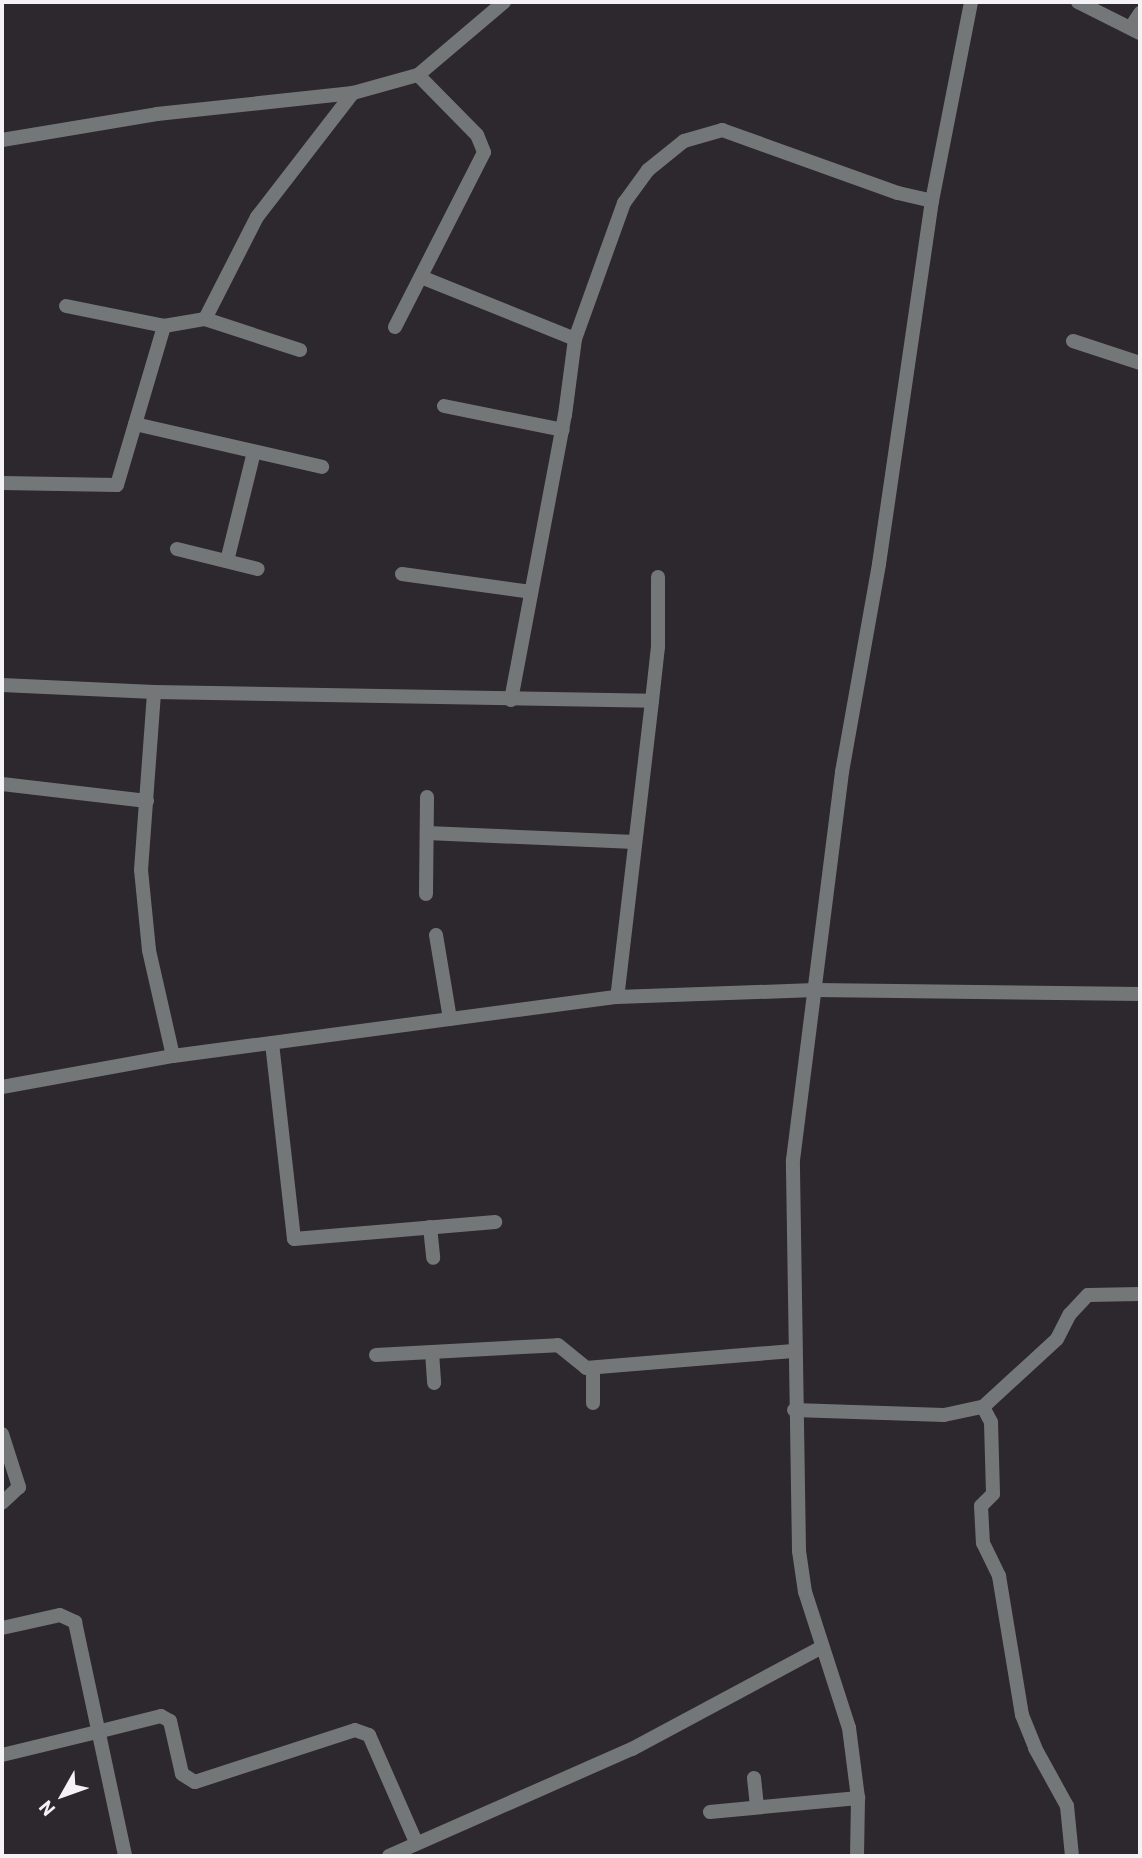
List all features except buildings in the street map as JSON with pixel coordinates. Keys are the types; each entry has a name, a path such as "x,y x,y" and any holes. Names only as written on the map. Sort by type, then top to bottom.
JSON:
{"street":[{"path":"2,140 158,114 353,93 418,75 503,2"},
{"path":"857,1856 858,1798 849,1728 805,1592 799,1551 793,1351 793,1160 842,772 879,564 932,201 971,2"},
{"path":"1078,2 1136,30 1140,13"},
{"path":"395,327 484,152 477,135 418,75"},
{"path":"205,318 257,217 353,93"},
{"path":"511,700 562,429 575,339 624,203 648,170 684,141 722,130 898,193 932,201"},
{"path":"421,277 575,339"},
{"path":"66,306 164,326 205,318 300,350"},
{"path":"2,483 117,485 164,326"},
{"path":"1073,341 1140,363"},
{"path":"444,405 562,429"},
{"path":"135,424 322,467"},
{"path":"227,561 254,452"},
{"path":"177,550 258,569"},
{"path":"402,574 531,592"},
{"path":"617,997 658,647 658,577"},
{"path":"2,685 511,700 652,701"},
{"path":"154,691 141,870 147,937 173,1056"},
{"path":"2,784 147,802"},
{"path":"426,894 427,797"},
{"path":"428,833 635,842"},
{"path":"436,935 450,1019"},
{"path":"2,1087 173,1056 617,997 815,990 1140,994"},
{"path":"272,1043 293,1239 495,1222"},
{"path":"430,1227 433,1258"},
{"path":"794,1410 944,1415 983,1407 1057,1339 1070,1314 1088,1295 1140,1294"},
{"path":"376,1355 558,1345 586,1368 593,1368 793,1351"},
{"path":"432,1352 433,1383"},
{"path":"593,1368 593,1402"},
{"path":"983,1407 991,1422 993,1494 981,1506 983,1543 999,1576 1022,1715 1035,1748 1067,1806 1072,1856"},
{"path":"2,1434 19,1487 2,1503"},
{"path":"2,1628 60,1615 75,1622 101,1731 125,1856"},
{"path":"389,1856 620,1755 822,1647"},
{"path":"2,1755 161,1716 170,1721 182,1774 195,1782 355,1730 369,1735 416,1842"},
{"path":"754,1778 757,1807"},
{"path":"710,1812 858,1798"}]}
